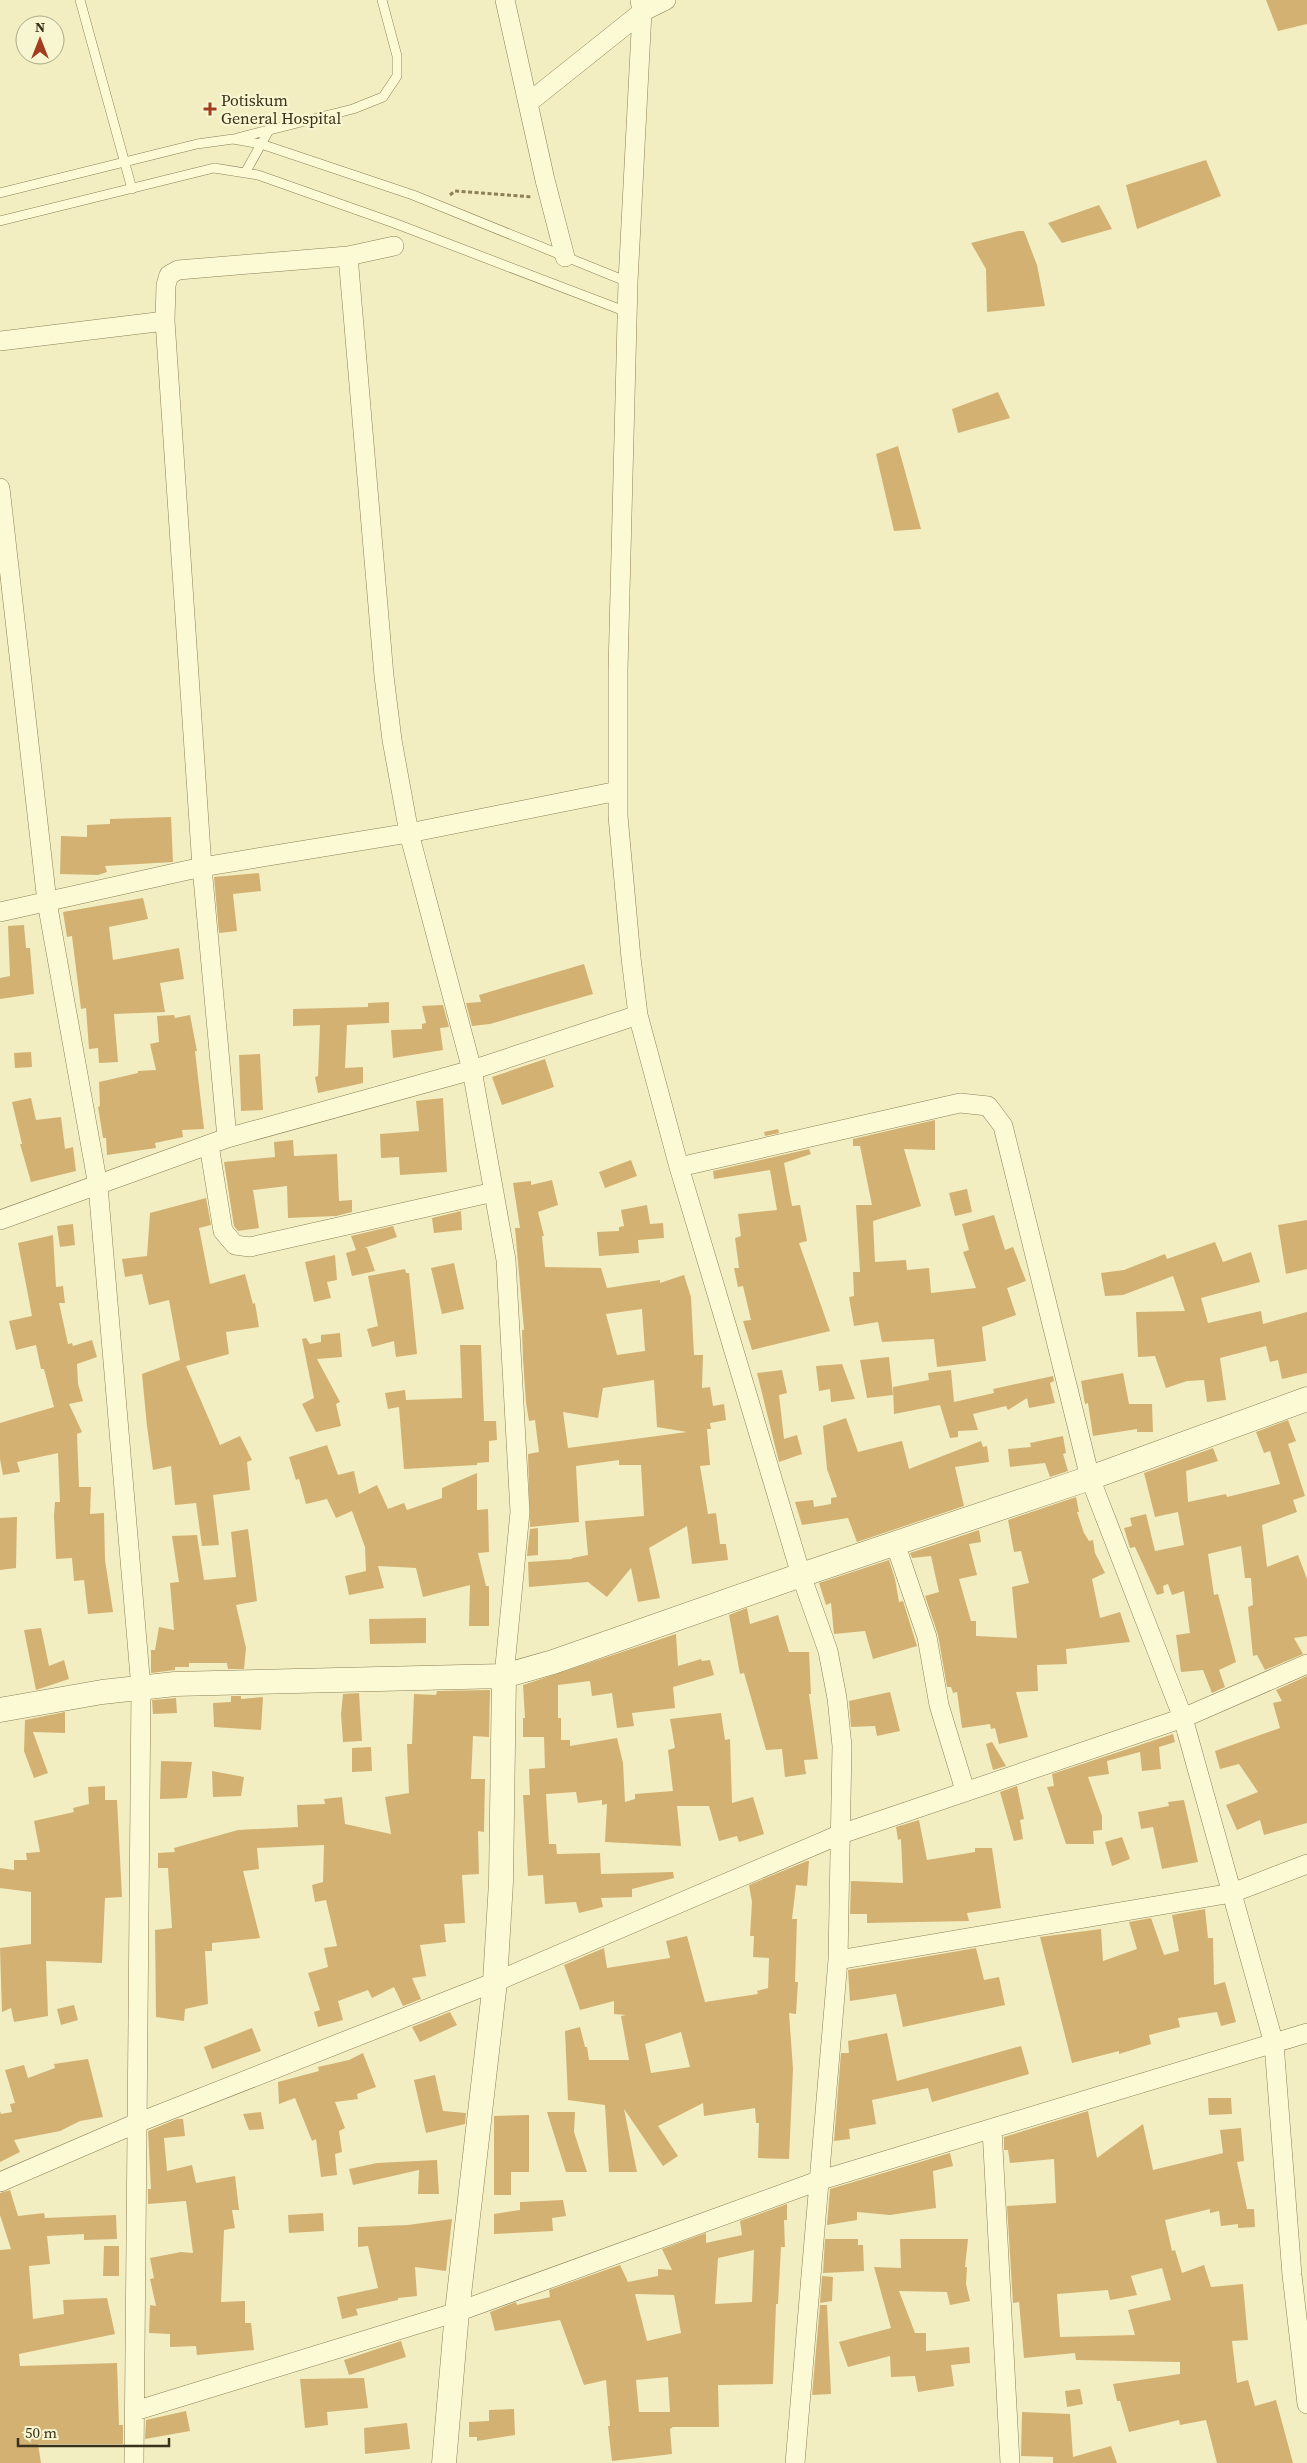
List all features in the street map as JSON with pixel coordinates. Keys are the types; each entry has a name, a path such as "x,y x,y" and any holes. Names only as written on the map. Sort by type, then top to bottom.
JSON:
{"street":[{"path":"505,0 565,257"},
{"path":"528,103 641,6 666,0"},
{"path":"641,6 628,282 618,670 618,816 638,1015 679,1167 801,1575 828,1651 837,1698 842,1746 838,1960 795,2463"},
{"path":"227,1138 202,867 165,322 166,285 169,276 178,270 348,256 394,246"},
{"path":"348,256 384,676 392,740 409,833 472,1070 506,1260 520,1512 504,1676 501,1882 495,1982 457,2312 444,2463"},
{"path":"0,341 165,322"},
{"path":"0,488 48,902 98,1186 141,1688 134,2463"},
{"path":"0,912 202,867 409,833 618,791"},
{"path":"0,1220 227,1138 472,1070 638,1015"},
{"path":"679,1167 960,1103 988,1106 1003,1126 1090,1478 1183,1718 1274,2044 1300,2274 1307,2404"},
{"path":"210,1145 223,1231 235,1245 250,1247 494,1192"},
{"path":"0,1710 102,1692 175,1684 504,1676 553,1662 801,1575 1090,1478 1307,1400"},
{"path":"895,1543 927,1636 939,1705 968,1791"},
{"path":"0,2182 136,2123 495,1982 841,1834 1183,1718 1307,1664"},
{"path":"838,1960 1232,1893 1307,1864"},
{"path":"135,2411 457,2312 818,2181 1307,2033"},
{"path":"992,2129 1010,2463"}],"lane":[{"path":"80,0 132,189"},
{"path":"0,193 197,144 233,139 353,109 383,97 397,76 397,56 382,0"},
{"path":"245,173 269,130"},
{"path":"233,139 261,144 413,195 628,282"},
{"path":"0,221 214,168 258,175 394,223 627,312"}],"building":[{"path":"1266,0 1307,0 1307,24 1278,31"},
{"path":"1206,160 1221,196 1137,229 1126,185"},
{"path":"1099,205 1112,229 1062,243 1048,223"},
{"path":"1024,231 1037,265 1045,306 987,312 986,269 971,243"},
{"path":"998,392 1010,418 958,433 952,409"},
{"path":"898,446 921,529 894,531 876,454"},
{"path":"171,817 173,862 105,866 107,872 98,875 60,874 61,836 87,837 87,825 110,824 110,819"},
{"path":"259,873 261,891 233,894 237,931 219,933 214,877"},
{"path":"143,898 148,919 109,927 113,960 179,948 184,979 160,983 165,1012 114,1014 118,1062 99,1063 98,1048 89,1049 86,1008 81,1009 72,936 67,937 63,912"},
{"path":"24,925 26,948 30,948 34,994 0,999 0,978 10,976 8,926"},
{"path":"584,964 593,994 490,1024 472,1026 466,1003 481,1002 479,995"},
{"path":"389,1002 389,1023 347,1025 345,1068 363,1067 363,1083 318,1093 315,1077 318,1076 320,1025 293,1026 293,1009 368,1007 368,1003"},
{"path":"443,1005 449,1027 440,1028 443,1050 393,1058 391,1030 422,1029 422,1024 426,1023 422,1006"},
{"path":"174,1015 175,1018 190,1015 197,1051 195,1051 204,1129 182,1130 183,1137 155,1143 156,1148 107,1155 106,1138 103,1138 98,1107 100,1106 99,1082 138,1073 138,1071 156,1070 150,1044 159,1042 157,1016"},
{"path":"31,1052 32,1067 15,1068 14,1053"},
{"path":"260,1054 263,1110 241,1111 239,1055"},
{"path":"545,1059 554,1087 502,1105 492,1077"},
{"path":"31,1098 36,1120 61,1117 65,1149 73,1147 76,1171 31,1182 20,1144 22,1144 12,1102"},
{"path":"443,1098 447,1172 400,1175 399,1157 381,1158 380,1134 419,1131 416,1101"},
{"path":"935,1120 935,1150 904,1149 921,1206 873,1221 875,1262 906,1260 907,1270 929,1268 931,1293 976,1288 963,1252 969,1250 962,1224 994,1215 1005,1250 1013,1247 1026,1281 1007,1288 1016,1315 982,1327 986,1361 937,1367 934,1339 882,1342 878,1322 854,1326 849,1297 854,1296 853,1272 860,1272 856,1205 872,1205 860,1146 853,1146 853,1139"},
{"path":"778,1129 779,1133 765,1136 764,1132"},
{"path":"293,1140 294,1156 337,1154 339,1201 352,1200 352,1212 336,1216 288,1218 287,1186 253,1190 259,1228 238,1231 234,1226 224,1162 275,1157 274,1142"},
{"path":"809,1149 811,1154 784,1163 792,1206 800,1205 807,1241 799,1243 830,1331 752,1350 743,1321 751,1320 743,1286 738,1287 734,1268 739,1268 735,1238 741,1236 738,1214 777,1210 770,1170 714,1179 713,1171"},
{"path":"631,1160 637,1176 605,1188 599,1172"},
{"path":"552,1180 558,1205 538,1212 544,1236 542,1236 545,1267 601,1268 607,1288 660,1280 660,1283 684,1275 691,1297 694,1355 703,1355 702,1388 710,1387 713,1406 724,1404 726,1420 710,1423 711,1429 707,1429 710,1465 700,1466 708,1514 716,1513 720,1544 726,1544 728,1560 692,1564 687,1526 649,1548 660,1598 638,1602 631,1568 607,1597 588,1582 529,1587 528,1562 572,1559 588,1555 585,1521 644,1516 641,1465 619,1465 619,1460 576,1466 579,1522 530,1527 528,1454 539,1452 535,1420 529,1421 526,1403 522,1330 524,1330 515,1228 520,1228 513,1183 531,1181 531,1185","holes":["642,1309 645,1351 617,1355 606,1314","654,1380 657,1427 687,1432 568,1448 563,1412 598,1418 603,1388"]},
{"path":"967,1189 972,1212 955,1216 949,1193"},
{"path":"206,1198 211,1225 199,1228 210,1284 245,1274 253,1304 255,1303 259,1327 226,1332 229,1354 186,1366 220,1445 240,1436 252,1460 247,1462 250,1490 213,1495 219,1545 202,1546 196,1503 175,1505 171,1466 153,1470 147,1426 142,1374 180,1360 169,1300 149,1305 142,1274 125,1277 122,1259 147,1256 150,1213"},
{"path":"647,1205 650,1224 663,1223 664,1238 638,1240 639,1253 599,1256 597,1232 619,1231 619,1227 624,1226 621,1210"},
{"path":"461,1211 462,1230 434,1233 432,1218"},
{"path":"1307,1220 1307,1269 1286,1274 1278,1225"},
{"path":"73,1224 75,1245 60,1247 57,1226"},
{"path":"393,1226 397,1237 364,1248 367,1248 375,1271 352,1276 346,1253 356,1250 351,1236"},
{"path":"53,1235 56,1287 63,1286 65,1303 59,1303 68,1344 72,1343 73,1346 92,1340 97,1357 77,1364 78,1384 83,1401 69,1404 82,1432 77,1434 79,1487 91,1487 90,1514 104,1513 105,1560 113,1612 88,1614 84,1580 74,1581 72,1558 56,1559 54,1516 55,1502 60,1502 58,1453 17,1462 20,1472 3,1475 0,1459 0,1423 54,1407 44,1369 41,1369 36,1345 16,1350 9,1321 32,1316 18,1243"},
{"path":"1215,1242 1223,1262 1251,1252 1260,1282 1201,1298 1208,1323 1261,1311 1263,1324 1307,1312 1307,1373 1282,1379 1278,1360 1270,1362 1266,1346 1220,1358 1226,1400 1207,1402 1204,1380 1187,1381 1166,1388 1155,1356 1138,1357 1136,1312 1185,1311 1173,1276 1123,1295 1105,1296 1101,1273 1124,1270 1165,1254 1167,1259"},
{"path":"335,1255 337,1280 327,1282 331,1298 314,1302 305,1262"},
{"path":"454,1263 464,1309 442,1314 431,1268"},
{"path":"405,1269 406,1273 409,1273 417,1354 396,1357 394,1341 372,1347 367,1329 378,1326 368,1276"},
{"path":"340,1333 342,1357 317,1359 340,1402 336,1404 341,1426 316,1432 302,1404 314,1398 302,1339 306,1338 310,1344 321,1342 321,1335"},
{"path":"460,1345 481,1345 484,1421 496,1421 497,1440 489,1441 489,1462 477,1463 477,1465 404,1469 399,1407 388,1409 385,1393 405,1390 406,1400 462,1398"},
{"path":"889,1357 893,1395 867,1398 860,1360"},
{"path":"842,1364 855,1399 831,1402 830,1389 819,1391 816,1366"},
{"path":"782,1370 787,1393 779,1395 784,1439 797,1435 802,1454 779,1462 757,1373"},
{"path":"951,1370 954,1402 994,1393 993,1389 1053,1376 1054,1381 1050,1383 1055,1403 1029,1408 1027,1398 1008,1410 1006,1406 973,1414 978,1430 958,1431 958,1437 950,1438 940,1405 894,1414 893,1387 929,1380 928,1373"},
{"path":"1123,1373 1129,1404 1152,1404 1153,1432 1137,1432 1137,1429 1093,1436 1088,1403 1085,1404 1081,1381"},
{"path":"846,1418 858,1452 902,1441 909,1469 981,1441 983,1447 987,1446 989,1462 955,1467 964,1506 857,1542 848,1518 802,1525 795,1502 813,1500 814,1507 831,1504 831,1498 837,1497 827,1469 823,1426"},
{"path":"1288,1420 1296,1441 1288,1444 1305,1496 1293,1500 1297,1512 1262,1525 1267,1567 1298,1555 1307,1579 1307,1636 1294,1638 1303,1654 1265,1670 1257,1655 1253,1656 1248,1607 1253,1605 1251,1578 1245,1578 1241,1546 1208,1554 1214,1595 1218,1594 1236,1662 1219,1670 1225,1687 1212,1693 1203,1670 1181,1672 1176,1635 1190,1633 1184,1591 1172,1595 1168,1584 1163,1586 1164,1593 1157,1595 1135,1547 1130,1548 1124,1528 1132,1526 1130,1518 1146,1514 1155,1551 1184,1545 1178,1512 1155,1517 1144,1473 1213,1448 1218,1461 1186,1471 1188,1502 1226,1494 1227,1497 1280,1484 1270,1451 1264,1453 1256,1432"},
{"path":"1063,1436 1066,1453 1063,1454 1068,1471 1050,1477 1045,1463 1010,1467 1008,1449 1031,1447 1030,1443"},
{"path":"327,1445 338,1475 354,1471 359,1494 377,1485 388,1509 404,1503 407,1510 442,1498 442,1488 477,1473 477,1510 488,1509 489,1552 478,1553 486,1586 489,1586 489,1626 469,1626 470,1585 423,1597 416,1568 378,1566 384,1588 349,1595 345,1576 366,1571 365,1547 352,1511 336,1518 327,1499 306,1504 299,1479 296,1480 289,1457"},
{"path":"1076,1497 1079,1512 1077,1512 1084,1533 1089,1541 1093,1540 1095,1553 1105,1573 1092,1579 1100,1618 1120,1612 1130,1642 1066,1649 1067,1664 1037,1665 1038,1691 1016,1692 1028,1737 999,1744 995,1728 991,1729 990,1724 962,1728 957,1692 953,1693 951,1687 947,1687 938,1635 925,1596 939,1592 931,1556 912,1558 910,1553 979,1530 981,1542 969,1544 977,1575 959,1579 971,1621 976,1621 976,1636 1017,1638 1012,1587 1029,1583 1021,1551 1014,1552 1008,1520"},
{"path":"17,1517 16,1568 0,1570 0,1518"},
{"path":"538,1528 538,1555 527,1556 530,1529"},
{"path":"248,1529 257,1601 236,1605 246,1648 244,1669 228,1669 227,1663 189,1663 189,1667 175,1667 175,1670 151,1673 151,1650 155,1650 159,1627 174,1630 170,1583 179,1582 172,1536 197,1535 204,1580 236,1577 231,1532"},
{"path":"889,1560 899,1602 903,1601 917,1646 873,1659 865,1631 834,1634 831,1603 826,1605 819,1583"},
{"path":"747,1608 750,1624 778,1615 789,1652 809,1652 811,1694 809,1694 818,1759 804,1760 806,1774 785,1777 782,1749 766,1750 744,1673 740,1674 729,1615"},
{"path":"426,1618 426,1643 370,1644 369,1619"},
{"path":"41,1628 49,1666 64,1660 69,1679 36,1690 24,1630"},
{"path":"676,1634 678,1666 701,1659 702,1661 710,1660 714,1675 673,1687 675,1708 632,1713 634,1726 617,1728 612,1693 592,1696 590,1681 558,1685 558,1718 561,1718 561,1740 570,1740 570,1746 617,1738 623,1763 625,1802 635,1799 635,1794 673,1791 668,1750 675,1748 670,1719 721,1713 725,1740 730,1739 732,1803 753,1797 764,1834 739,1842 737,1836 719,1841 709,1806 677,1806 681,1846 605,1842 607,1804 602,1805 602,1800 578,1803 576,1792 546,1794 549,1844 556,1844 557,1854 600,1853 601,1874 673,1872 674,1878 632,1889 632,1897 601,1898 603,1907 579,1913 576,1902 545,1904 543,1875 528,1876 523,1795 530,1795 529,1769 545,1768 544,1737 523,1737 523,1718 525,1718 523,1685"},
{"path":"1307,1676 1307,1823 1264,1835 1260,1820 1237,1830 1226,1805 1258,1792 1239,1764 1220,1769 1215,1751 1280,1728 1273,1703 1282,1701 1276,1690"},
{"path":"490,1690 489,1737 473,1736 471,1779 485,1779 484,1832 478,1831 479,1874 462,1875 465,1923 444,1924 446,1942 420,1945 426,1976 412,1978 421,1999 403,2006 394,1987 372,1998 368,1990 338,2001 343,2020 318,2027 314,2012 320,2010 308,1973 328,1967 324,1948 337,1946 326,1900 315,1902 312,1885 323,1882 324,1845 257,1848 259,1869 243,1871 260,1938 212,1943 212,1951 205,1951 208,2004 185,2009 184,2021 156,2017 155,1930 172,1928 168,1868 158,1868 158,1853 175,1852 174,1848 238,1830 298,1827 297,1805 325,1804 324,1799 342,1797 345,1824 391,1834 385,1797 409,1793 407,1744 412,1744 414,1694 436,1695 437,1691"},
{"path":"890,1692 900,1731 877,1736 875,1726 851,1727 849,1701"},
{"path":"359,1693 362,1741 343,1742 341,1714 343,1694"},
{"path":"231,1696 241,1696 241,1699 263,1697 261,1730 214,1727 213,1703 231,1702"},
{"path":"176,1698 177,1713 153,1714 152,1700"},
{"path":"65,1712 65,1733 33,1732 48,1773 34,1778 24,1751 25,1720"},
{"path":"1173,1734 1175,1742 1159,1747 1161,1769 1142,1771 1140,1752 1107,1761 1109,1774 1088,1777 1102,1816 1102,1830 1093,1831 1094,1844 1066,1844 1047,1787 1054,1786 1052,1774"},
{"path":"992,1742 1006,1766 993,1770 986,1744"},
{"path":"371,1747 372,1771 352,1772 352,1748"},
{"path":"161,1761 192,1762 187,1798 160,1799"},
{"path":"212,1771 244,1777 241,1796 213,1797"},
{"path":"105,1786 105,1800 117,1800 122,1897 105,1898 102,1963 46,1961 48,2016 14,2022 11,2008 2,2012 0,1948 31,1944 31,1892 0,1888 0,1868 14,1870 14,1860 27,1860 26,1853 40,1852 34,1821 74,1812 73,1808 89,1804 88,1787"},
{"path":"1017,1786 1024,1819 1020,1820 1023,1839 1014,1841 1000,1792"},
{"path":"1184,1800 1198,1862 1162,1869 1153,1827 1141,1829 1138,1812 1169,1806 1168,1802"},
{"path":"919,1820 927,1860 975,1852 975,1848 992,1848 1001,1908 967,1913 969,1921 867,1923 867,1914 850,1914 851,1881 903,1883 901,1839 898,1840 896,1827"},
{"path":"1122,1837 1130,1859 1112,1866 1105,1842"},
{"path":"809,1861 807,1886 796,1885 792,1919 797,1919 795,1982 798,1982 796,2014 789,2013 793,2069 789,2159 758,2158 759,2123 756,2123 755,2108 704,2116 703,2103 658,2126 678,2156 663,2166 624,2109 637,2172 609,2172 605,2105 568,2100 565,2031 580,2027 589,2060 629,2060 621,2016 626,2015 614,2014 614,2001 580,2010 564,1965 604,1948 607,1968 670,1958 666,1941 687,1936 705,2002 758,1994 757,1991 768,1988 769,1958 753,1957 754,1936 750,1936 752,1902 749,1885","holes":["681,2032 690,2067 651,2073 645,2044"]},
{"path":"1205,1909 1208,1938 1213,1938 1214,1985 1225,1982 1236,2022 1221,2026 1217,2012 1178,2018 1180,2027 1149,2035 1151,2044 1119,2054 1119,2051 1072,2063 1040,1937 1101,1929 1103,1961 1137,1949 1129,1922 1151,1918 1164,1955 1179,1951 1172,1915"},
{"path":"976,1948 984,1980 999,1977 1005,2005 903,2027 896,1994 850,2001 848,1970"},
{"path":"74,2005 78,2020 61,2025 57,2009"},
{"path":"450,2012 457,2025 420,2042 412,2027"},
{"path":"252,2028 261,2051 212,2069 204,2047"},
{"path":"887,2033 897,2081 1021,2046 1029,2074 932,2102 928,2088 872,2100 876,2124 849,2129 850,2139 834,2141 841,2053 849,2053 848,2041"},
{"path":"363,2053 376,2087 357,2094 358,2099 335,2102 345,2128 339,2131 342,2152 335,2154 337,2175 321,2177 316,2139 312,2141 295,2098 279,2104 278,2082 319,2071 318,2067 349,2060"},
{"path":"88,2059 103,2117 80,2121 60,2131 14,2140 20,2152 0,2162 0,2111 1,2114 12,2112 10,2104 15,2103 5,2070 24,2065 28,2078 55,2068 54,2064"},
{"path":"435,2075 443,2111 466,2113 465,2124 426,2133 414,2080"},
{"path":"1208,2098 1231,2098 1232,2114 1209,2115"},
{"path":"1088,2111 1097,2158 1143,2124 1153,2170 1223,2153 1220,2130 1241,2128 1244,2161 1237,2162 1247,2209 1254,2209 1255,2227 1238,2228 1238,2224 1221,2226 1219,2211 1210,2213 1210,2209 1165,2220 1172,2251 1175,2250 1182,2273 1204,2265 1211,2287 1243,2284 1248,2340 1232,2341 1237,2383 1248,2380 1255,2406 1276,2400 1293,2463 1217,2463 1206,2420 1180,2425 1179,2420 1129,2432 1120,2401 1117,2401 1113,2384 1180,2374 1180,2362 1076,2360 1075,2353 1024,2358 1019,2302 1013,2303 1007,2206 1056,2203 1054,2159 1010,2163 1008,2150 1004,2150 1004,2137","holes":["1162,2268 1171,2300 1128,2310 1135,2335 1060,2337 1057,2294 1108,2290 1110,2300 1137,2295 1131,2276"]},
{"path":"261,2112 264,2129 249,2130 243,2114"},
{"path":"547,2112 575,2112 574,2132 587,2172 566,2172"},
{"path":"529,2115 529,2172 511,2172 511,2195 494,2195 494,2116"},
{"path":"177,2119 183,2119 185,2136 164,2138 167,2171 192,2165 196,2183 235,2176 239,2210 232,2210 235,2228 224,2230 221,2302 245,2301 245,2323 251,2323 254,2350 197,2355 196,2346 170,2347 170,2334 149,2333 150,2305 156,2306 150,2279 154,2278 150,2258 181,2252 193,2253 186,2201 148,2204 148,2189 151,2189 148,2131"},
{"path":"950,2153 953,2166 933,2171 936,2208 890,2215 857,2212 857,2220 827,2225 830,2189"},
{"path":"437,2160 439,2194 418,2194 419,2170 353,2185 349,2169 377,2163"},
{"path":"10,2190 18,2216 44,2213 45,2218 116,2215 117,2239 84,2240 84,2234 47,2236 50,2264 29,2266 33,2319 64,2314 63,2300 107,2298 115,2334 19,2354 20,2366 117,2363 119,2425 123,2425 123,2444 38,2444 41,2463 0,2463 0,2250 11,2249 0,2215 0,2193"},
{"path":"563,2200 566,2216 552,2218 553,2231 494,2234 494,2214 520,2210 520,2202"},
{"path":"787,2204 787,2220 784,2220 785,2247 781,2247 778,2304 776,2304 773,2384 718,2385 719,2427 673,2427 670,2429 672,2454 612,2461 606,2380 584,2385 560,2320 495,2331 490,2312 516,2302 517,2305 550,2297 549,2290 620,2265 628,2282 658,2276 658,2269 672,2270 662,2249 706,2233 706,2243 742,2235 740,2221","holes":["754,2250 752,2302 715,2304 718,2258","635,2294 674,2295 681,2333 647,2341","668,2377 670,2412 639,2412 636,2380"]},
{"path":"323,2213 324,2231 289,2233 288,2215"},
{"path":"452,2219 446,2271 415,2267 417,2296 398,2298 398,2300 356,2309 358,2315 342,2319 337,2297 378,2288 368,2246 358,2247 358,2227 408,2225"},
{"path":"825,2239 858,2239 858,2245 863,2245 864,2271 823,2273"},
{"path":"900,2239 968,2239 965,2267 967,2267 966,2284 970,2301 950,2305 947,2292 899,2291 915,2333 926,2333 926,2351 969,2347 970,2363 951,2365 954,2386 918,2392 915,2376 891,2377 890,2356 848,2367 839,2342 891,2328 874,2267 901,2268"},
{"path":"104,2246 119,2246 119,2276 103,2276"},
{"path":"822,2276 833,2277 832,2301 820,2303"},
{"path":"820,2305 827,2305 831,2394 812,2395"},
{"path":"401,2341 406,2357 349,2375 344,2360"},
{"path":"364,2378 368,2408 327,2412 328,2425 305,2428 300,2379"},
{"path":"1080,2389 1083,2404 1067,2407 1065,2391"},
{"path":"514,2409 515,2435 477,2441 477,2437 469,2437 469,2422 489,2421 489,2410"},
{"path":"186,2411 190,2431 145,2439 146,2420"},
{"path":"1022,2412 1070,2414 1073,2457 1111,2446 1117,2463 1053,2463 1053,2457 1021,2456"},
{"path":"407,2423 410,2449 365,2454 364,2428"}],"place":[{"name":"Potiskum General Hospital","path":"210,109"}]}
